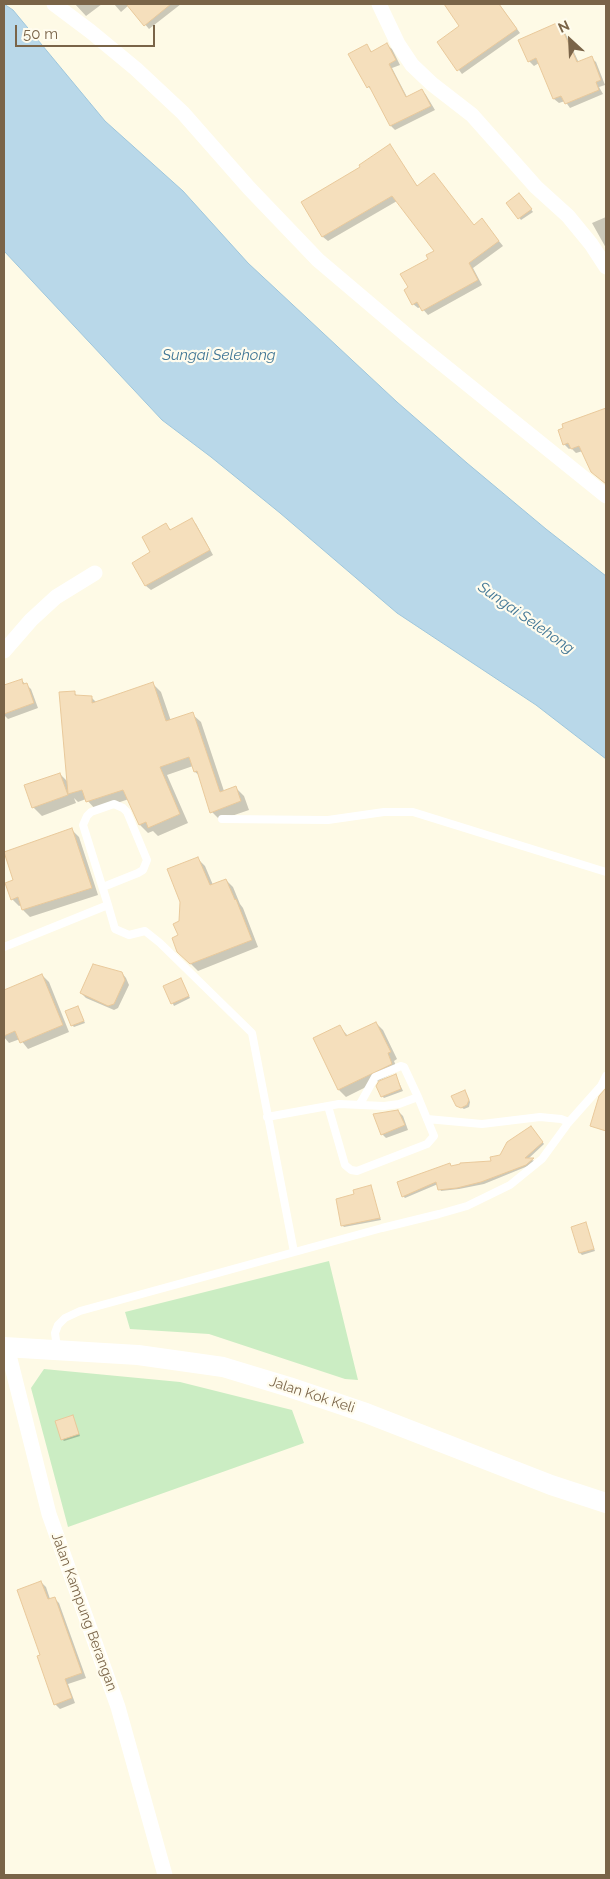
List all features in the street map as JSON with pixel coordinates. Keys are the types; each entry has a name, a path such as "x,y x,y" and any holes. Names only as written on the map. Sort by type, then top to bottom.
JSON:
{"street":[{"path":"54,4 136,69 183,113 249,188 318,260 410,338 606,496"},
{"path":"379,4 398,44 412,65 432,84 472,115 536,187 568,216 592,244 606,267"},
{"path":"4,652 25,626 56,597 95,573"},
{"name":"Jalan Kok Keli","path":"5,1347 138,1355 223,1367 366,1413 551,1485 606,1503"},
{"name":"Jalan Kampung Berangan","path":"5,1347 49,1514 118,1707 165,1875"}],"lane":[{"path":"103,887 138,874 143,870 147,860 127,812 114,804 91,812 84,820 83,826 116,929 129,935 145,931 160,943 252,1033 294,1252"},
{"path":"222,818 328,820 384,812 413,812 606,872"},
{"path":"4,947 108,905"},
{"path":"328,1106 345,1165 351,1170 357,1171 427,1144 434,1136 404,1067 401,1066 375,1077 360,1104"},
{"path":"57,1350 55,1333 58,1325 65,1318 80,1311 439,1214 476,1202 510,1185 542,1159 569,1122 604,1086 606,1076"},
{"path":"267,1117 339,1104 392,1105 418,1097"},
{"path":"427,1120 482,1124 540,1117 561,1118 569,1122"}],"green space":[{"path":"329,1261 358,1380 345,1379 209,1334 130,1329 125,1312"},
{"path":"44,1369 180,1382 292,1410 304,1443 68,1527 31,1388"}],"water":[{"name":"Sungai Selehong","path":"4,4 13,10 105,121 183,191 248,263 397,402 546,529 606,576 606,759 536,705 397,613 280,513 162,420 4,251"}],"building":[{"path":"126,4 171,4 144,26"},
{"path":"444,4 499,4 517,29 457,71 437,42 459,26"},
{"path":"559,22 577,62 592,56 601,80 596,82 599,90 565,104 561,96 553,99 536,58 528,62 518,40"},
{"path":"387,43 396,60 389,64 406,97 422,89 431,106 390,126 369,86 367,88 348,54 367,44 371,52"},
{"path":"390,144 417,186 434,173 474,225 482,218 499,241 469,263 478,280 422,311 417,302 412,305 404,290 408,287 400,274 428,259 426,255 434,251 392,196 322,237 301,202 360,167 359,165"},
{"path":"519,193 532,209 518,219 506,203"},
{"path":"606,408 606,484 591,472 579,446 571,449 568,443 563,445 558,430 563,428 562,424"},
{"path":"192,518 210,550 145,586 132,563 150,552 142,537 166,523 170,530"},
{"path":"22,679 23,684 27,683 34,703 4,714 4,685"},
{"path":"153,682 166,721 193,712 220,792 236,786 241,801 210,813 197,771 194,772 189,757 160,767 180,814 148,828 146,822 139,825 123,790 86,802 82,790 68,794 59,692 75,691 75,695 92,696 92,703"},
{"path":"60,773 68,795 32,808 24,785"},
{"path":"72,828 92,888 22,910 18,897 11,900 5,883 13,880 4,852"},
{"path":"198,857 210,885 226,879 252,940 190,964 177,952 172,938 178,935 173,924 179,921 180,902 167,869"},
{"path":"93,964 122,972 125,980 114,1004 108,1006 80,993"},
{"path":"42,974 63,1025 20,1043 15,1031 4,1036 4,990"},
{"path":"181,978 189,996 171,1004 163,986"},
{"path":"78,1006 84,1021 71,1026 65,1011"},
{"path":"376,1022 391,1052 388,1053 392,1064 338,1090 313,1038 340,1025 346,1036"},
{"path":"396,1074 401,1089 381,1097 376,1086 379,1081"},
{"path":"606,1088 606,1131 590,1126 599,1096"},
{"path":"465,1090 469,1100 467,1105 461,1108 456,1106 451,1096"},
{"path":"398,1110 405,1125 381,1135 373,1114"},
{"path":"531,1126 543,1142 525,1158 534,1158 526,1165 481,1182 457,1188 438,1190 436,1182 402,1197 397,1182 450,1163 451,1166 460,1163 491,1161 490,1157 500,1155 507,1142"},
{"path":"371,1185 380,1218 341,1226 336,1199 354,1194 353,1190"},
{"path":"586,1222 594,1249 579,1253 571,1227"},
{"path":"73,1415 79,1434 61,1440 55,1421"},
{"path":"41,1581 48,1599 55,1597 82,1673 65,1679 72,1698 54,1705 37,1656 40,1655 17,1590"}]}
